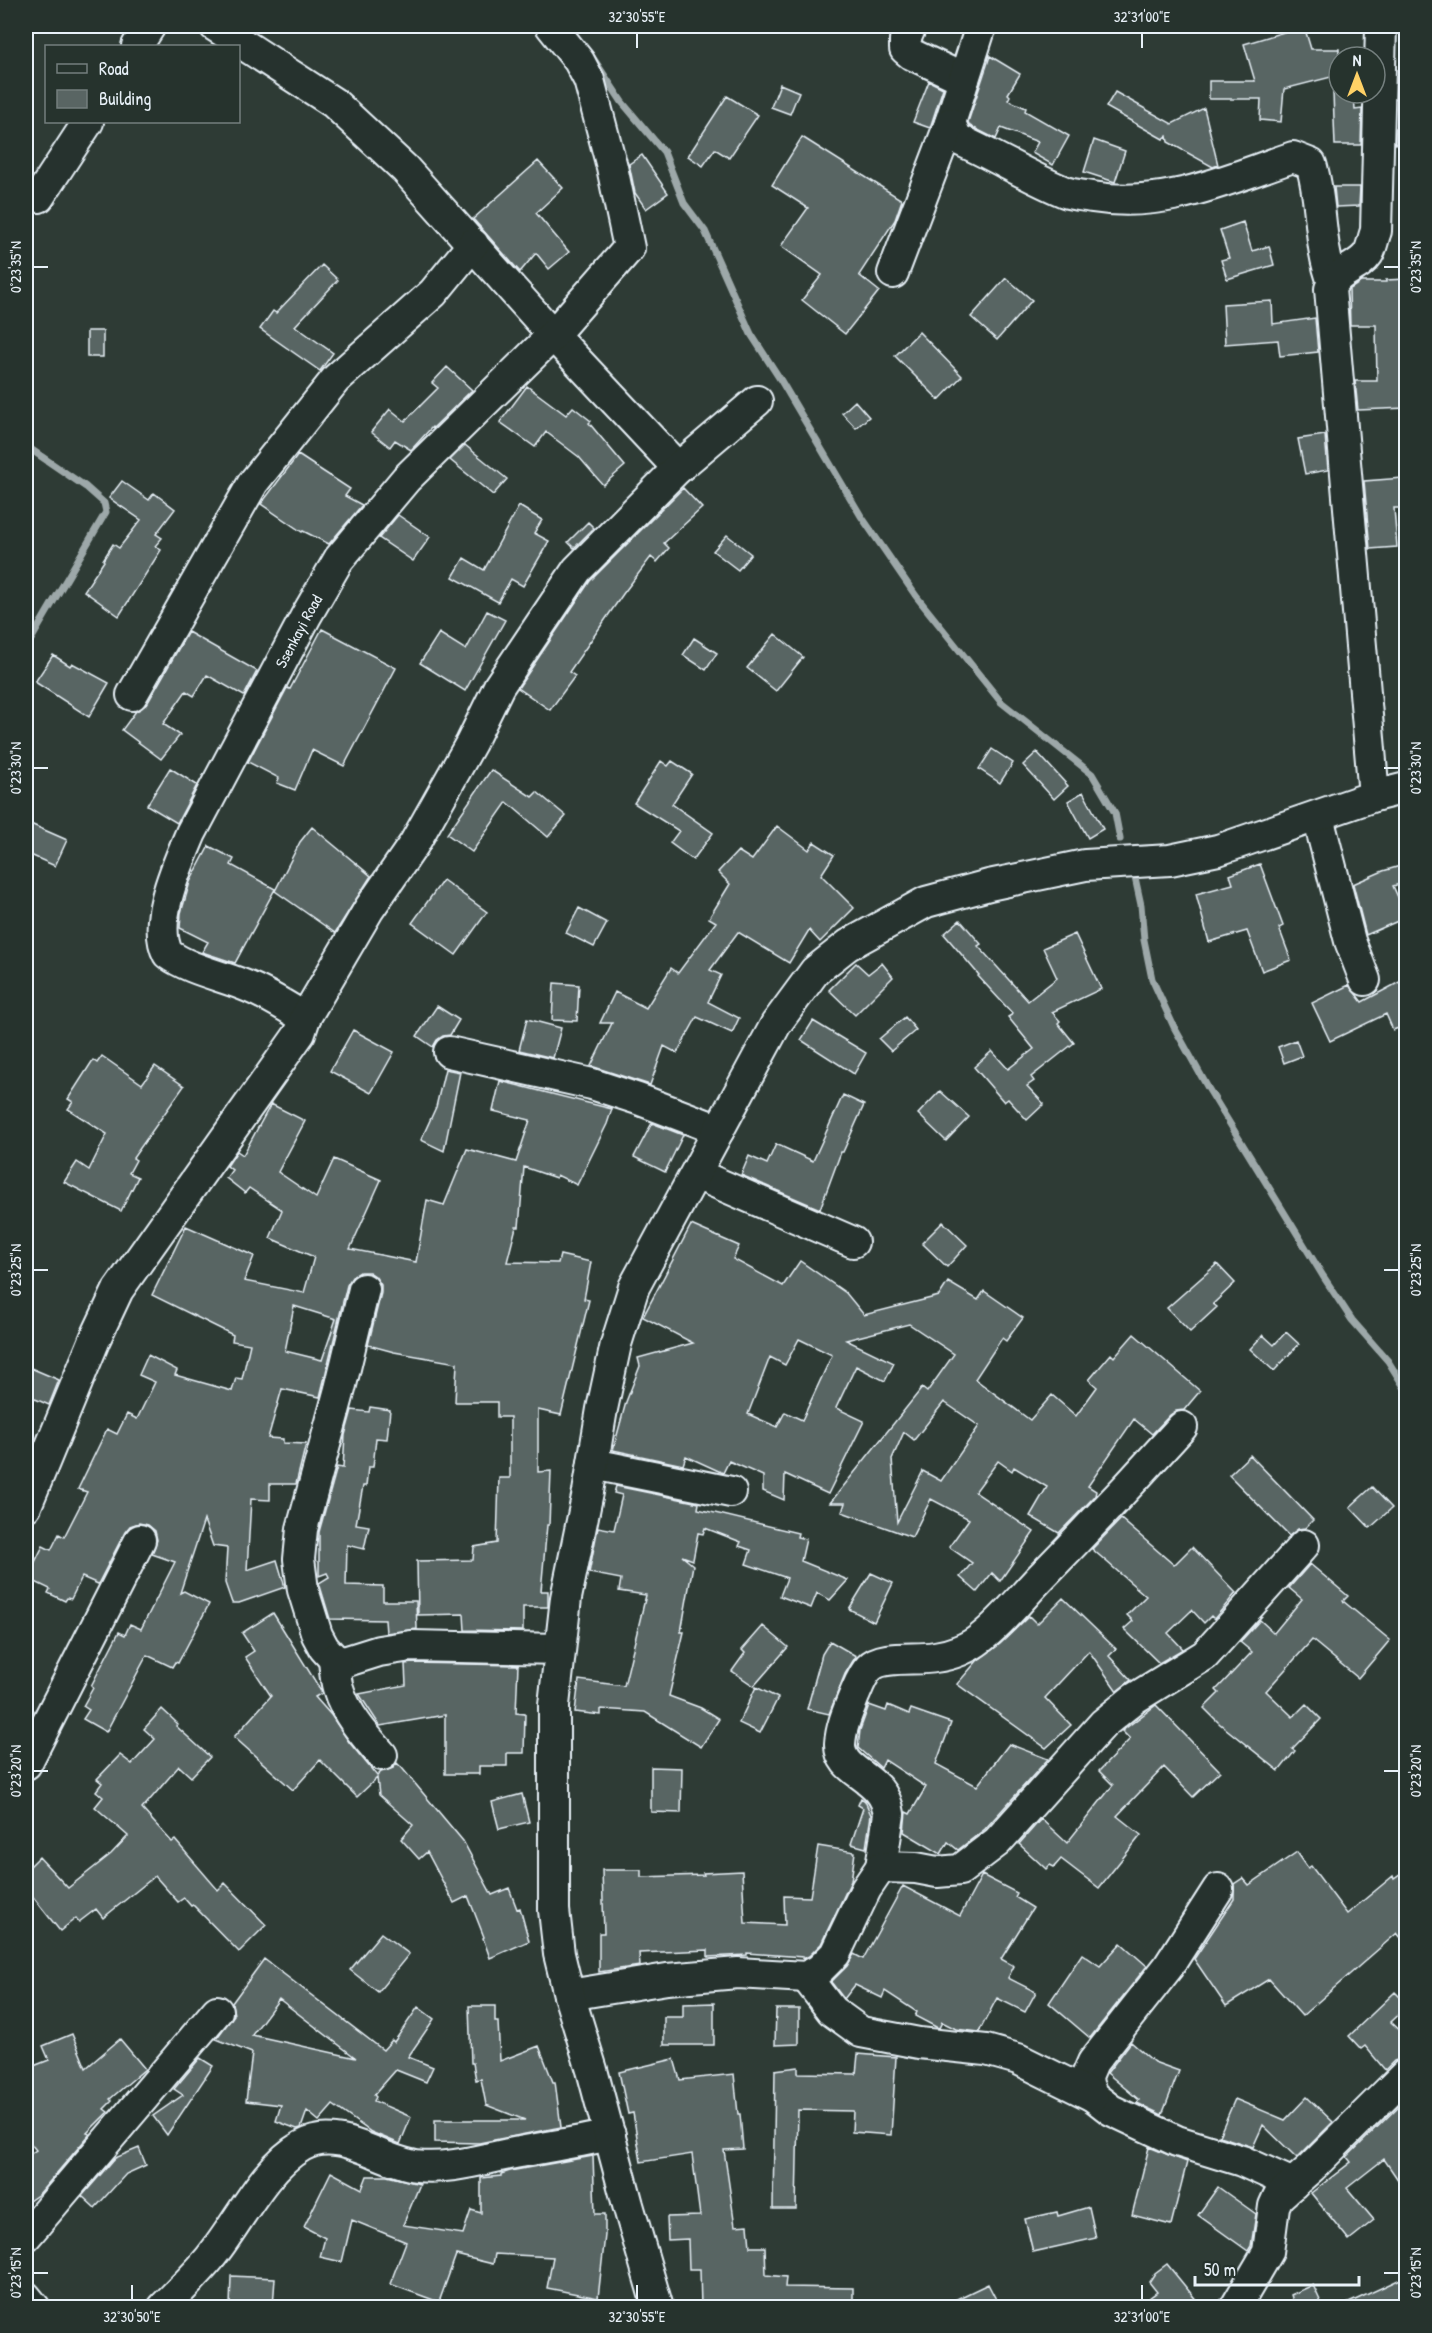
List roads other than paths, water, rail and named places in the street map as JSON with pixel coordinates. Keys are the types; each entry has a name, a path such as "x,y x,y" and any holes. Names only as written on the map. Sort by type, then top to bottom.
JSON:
{"street":[{"path":"138,45 150,26"},
{"path":"215,26 334,103 405,168 553,335 678,468"},
{"name":"Ssenkayi Road","path":"305,1018 278,1000 251,987 180,962 168,954 164,947 163,921 175,870 191,833 232,754 339,559 406,479 553,335 628,248 612,167 589,80 579,61 551,26"},
{"path":"911,26 905,40 905,49 964,79"},
{"path":"893,273 950,123 981,26"},
{"path":"1374,796 1330,289 1333,282 1369,253 1376,231 1381,26"},
{"path":"39,197 87,123"},
{"path":"950,123 957,139 993,154 1067,193 1109,200 1151,200 1198,190 1293,157 1311,164 1317,182 1326,265 1333,282"},
{"path":"132,695 253,483 336,379 433,293 473,244"},
{"path":"26,1506 95,1339 118,1290 300,1033 305,1018 369,909 414,844 471,743 499,686 533,634 577,570 678,468 757,401"},
{"path":"658,2307 569,1995 559,1954 554,1910 554,1705 566,1598 616,1344 634,1287 776,1024 815,971 848,945 926,902 989,885 1085,865 1170,860 1218,850 1374,796 1407,788"},
{"path":"1318,817 1350,940 1365,980"},
{"path":"449,1052 592,1084 719,1130"},
{"path":"696,1174 853,1242"},
{"path":"363,1289 302,1529 299,1559 303,1590 317,1635 328,1654 344,1662 379,1651 411,1646 560,1649"},
{"path":"569,1995 667,1979 738,1973 806,1977 819,1970 835,1954 866,1889 881,1867 889,1814 888,1806 880,1790 862,1774 849,1767 842,1756 840,1746 845,1717 864,1674 870,1666 877,1663 900,1659 935,1658 956,1652 981,1638 1098,1518 1182,1427"},
{"path":"592,1464 731,1491"},
{"path":"26,1764 140,1540"},
{"path":"881,1867 916,1868 937,1872 960,1870 983,1854 997,1842 1103,1724 1135,1698 1205,1655 1304,1545"},
{"path":"334,1659 338,1688 346,1706 363,1734 382,1755"},
{"path":"1093,2096 1086,2076 1094,2062 1168,1967 1218,1889"},
{"path":"806,1977 832,2011 861,2032 919,2043 986,2050 1018,2059 1093,2096 1110,2110 1168,2138 1242,2161 1293,2184"},
{"path":"26,2236 217,2011"},
{"path":"1235,2307 1268,2252 1274,2206 1278,2198 1407,2074"},
{"path":"163,2307 210,2258 284,2158 313,2141 337,2140 372,2150 401,2162 427,2166 483,2161 610,2135"},
{"path":"26,2297 35,2307"}],"waterway":[{"path":"591,55 622,102 664,152 684,203 705,231 751,334 861,516 916,596 1001,702 1092,774 1115,813 1120,839"},
{"path":"26,446 86,487 104,503 106,512 26,648"},
{"path":"1134,873 1152,979 1174,1027 1208,1088 1323,1276 1352,1320 1388,1361 1406,1390"}]}
